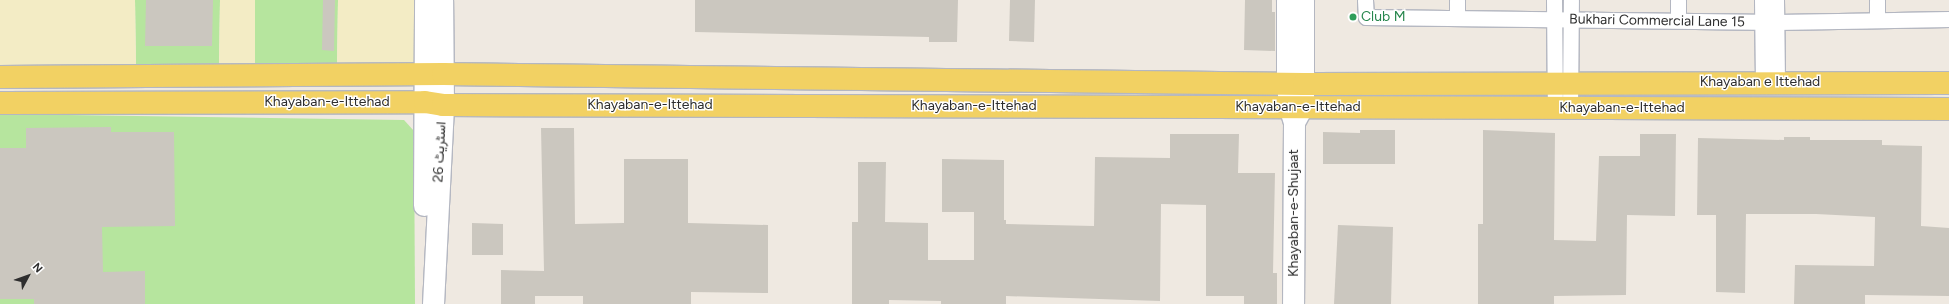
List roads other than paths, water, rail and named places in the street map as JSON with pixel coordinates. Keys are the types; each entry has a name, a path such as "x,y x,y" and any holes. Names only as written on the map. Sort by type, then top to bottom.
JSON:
{"main road":[{"name":"اسٹریٹ 26","path":"425,0 433,74 434,104 433,304"},
{"name":"اسٹریٹ 26","path":"433,74 442,0"},
{"path":"1287,0 1294,83"},
{"path":"1294,83 1303,0"},
{"name":"Khayaban-e-Ittehad","path":"0,78 433,74 1294,83 1563,83"},
{"path":"1294,83 1307,88 1305,95 1307,102 1295,109 1280,102 1282,94 1279,86 1294,83"},
{"name":"Khayaban e Ittehad","path":"1563,83 1949,83"},
{"name":"Khayaban-e-Ittehad","path":"0,103 1295,109 1563,107 1949,109"},
{"name":"اسٹریٹ 26","path":"423,304 434,104"},
{"name":"Khayaban-e-Shujaat","path":"1293,304 1295,109"}],"street":[{"name":"Bukhari Commercial Lane 15","path":"1365,0 1366,17 1769,22 1949,19"},
{"path":"1457,0 1457,17"},
{"path":"1554,0 1554,20 1563,83"},
{"path":"1563,107 1563,83 1571,0"},
{"path":"1678,0 1678,20"},
{"path":"1762,0 1769,22 1770,82"},
{"path":"1769,22 1776,0"},
{"path":"1877,0 1877,20"}],"place":[{"name":"Club M","path":"1353,17"}]}
